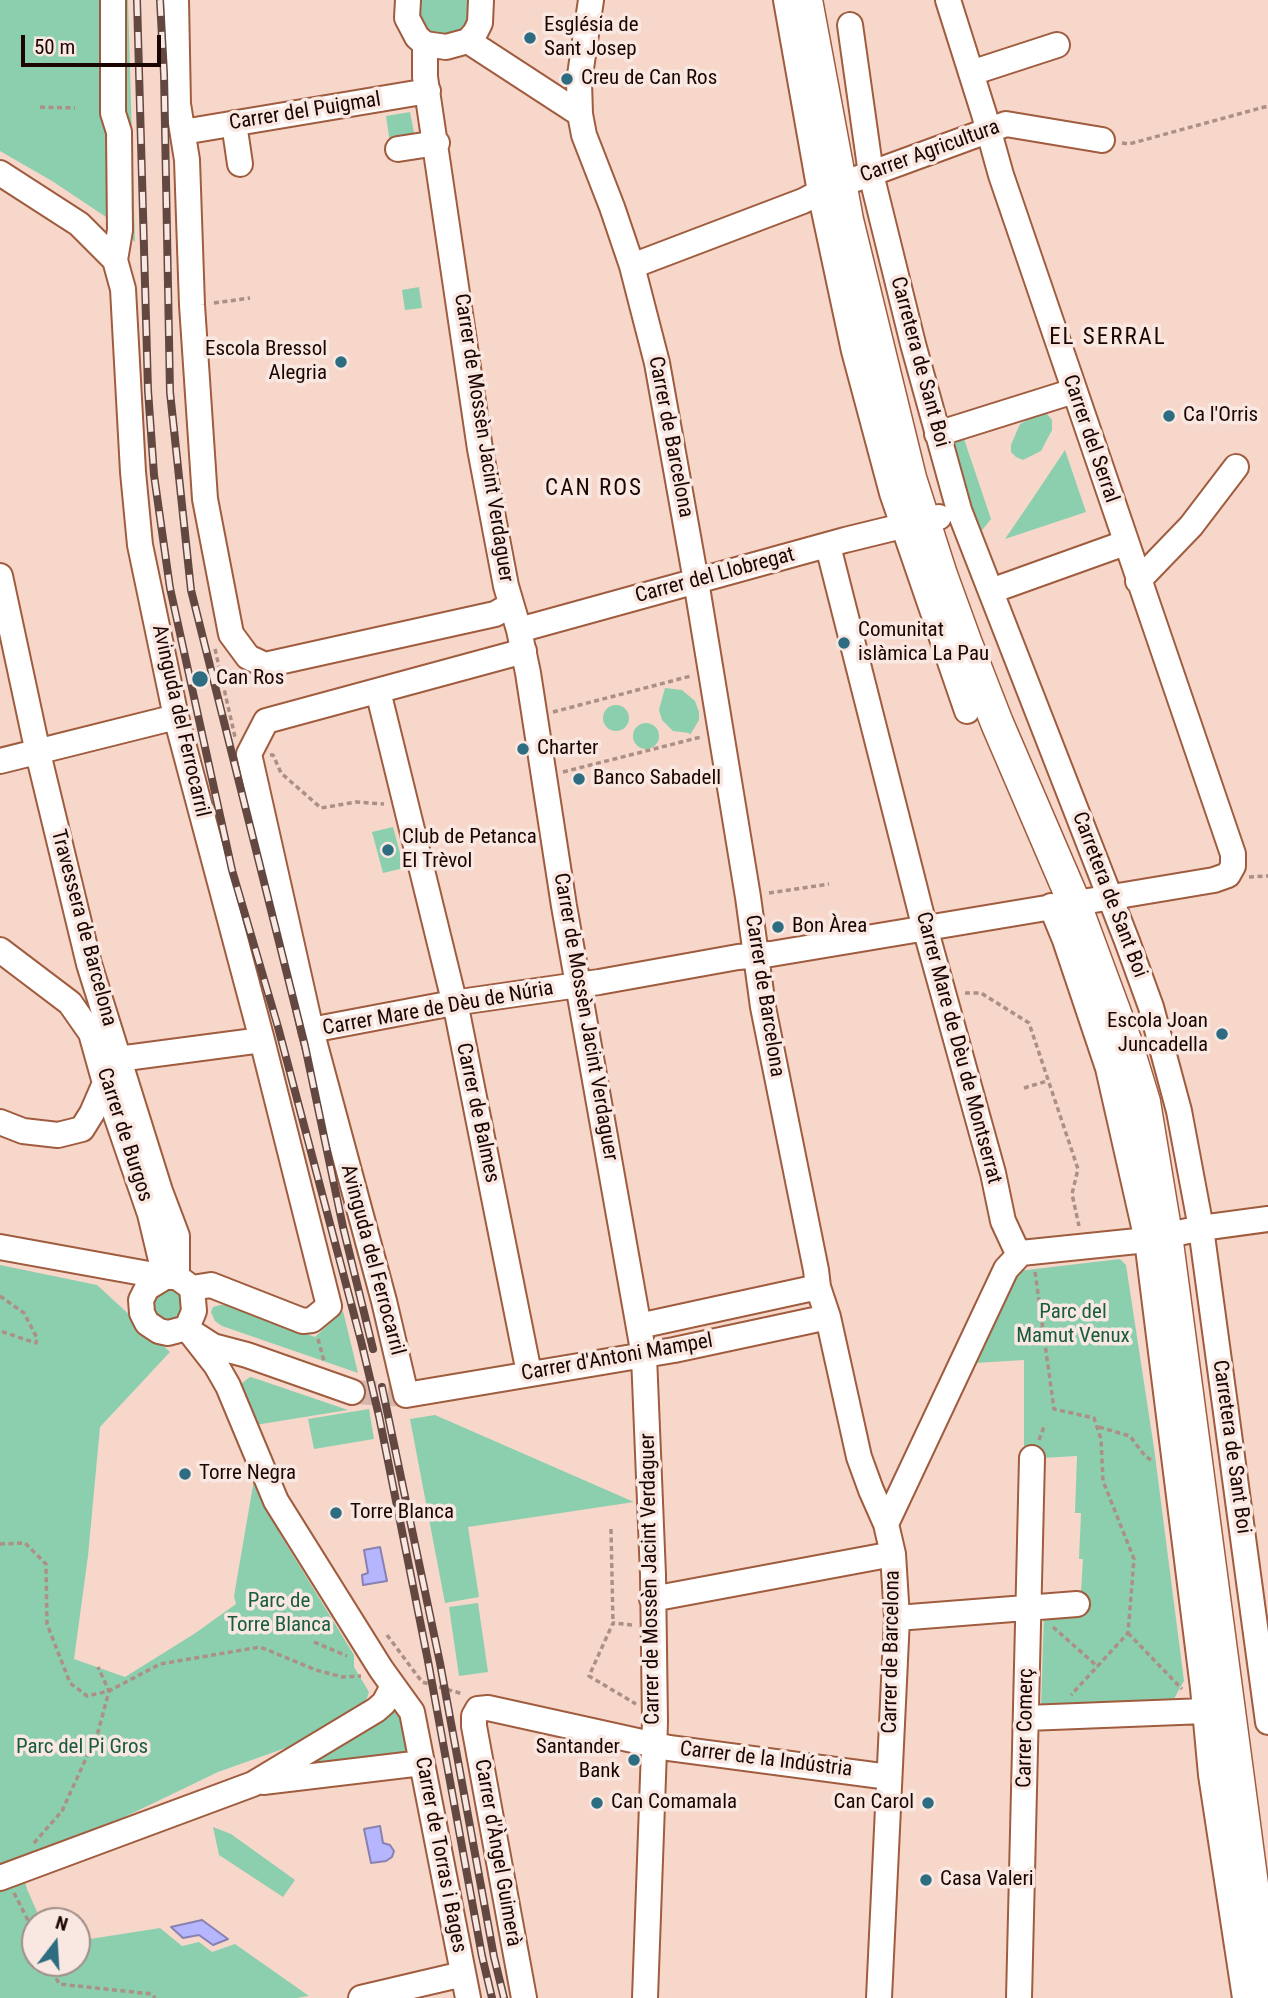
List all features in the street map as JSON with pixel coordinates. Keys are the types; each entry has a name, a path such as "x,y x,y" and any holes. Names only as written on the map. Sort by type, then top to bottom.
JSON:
{"main road":[{"path":"806,0 846,182 859,216 886,322 922,521 1009,708 1081,901 1119,980 1149,1077 1173,1186 1173,1234 1267,1998"},
{"path":"822,0 846,182"},
{"path":"1173,1234 1268,1883"}],"street":[{"path":"113,0 113,113 118,132 120,230 115,260"},
{"path":"176,0 178,104 187,160 192,305 205,499 231,634 248,657 265,665 503,609"},
{"path":"408,0 407,18 411,28 425,44 446,47 497,0"},
{"name":"Carrer de Barcelona","path":"590,0 579,82 584,135 632,266 657,363 748,897 763,1007 818,1287 828,1317 859,1457 886,1524 893,1554 897,1618 879,1998"},
{"name":"Carretera de Sant Boi","path":"786,0 846,182 937,434 959,510 991,590 1081,901"},
{"name":"Carrer del Serral","path":"948,0 1001,175 1233,854 1233,866 1228,875"},
{"path":"476,21 580,114"},
{"path":"846,182 850,26"},
{"name":"Carrer de Mossèn Jacint Verdaguer","path":"425,44 425,77 437,143 503,609 521,640 644,1356 655,1709 645,1998"},
{"path":"971,73 1057,45"},
{"name":"Carrer del Puigmal","path":"183,132 428,91"},
{"path":"234,123 240,164"},
{"name":"Carrer Agricultura","path":"632,266 846,182 1006,124 1102,140"},
{"path":"398,149 437,143"},
{"path":"2,177 79,224 115,260"},
{"name":"Avinguda del Ferrocarril","path":"115,260 123,289 133,472 140,545 176,717 329,1306 312,1320 303,1321 211,1285 181,1302"},
{"path":"937,434 1074,391"},
{"path":"1138,581 1191,526 1236,467"},
{"path":"922,521 967,710"},
{"name":"Carrer del Llobregat","path":"242,747 266,721 378,691 696,582 922,521"},
{"path":"991,590 1125,543"},
{"name":"Carrer Mare de Dèu de Montserrat","path":"828,546 925,928 993,1173 1003,1221 1016,1249 1027,1259"},
{"name":"Travessera de Barcelona","path":"0,576 38,752 89,964 177,1236 181,1302"},
{"name":"Carrer de Balmes","path":"378,691 458,1017 529,1374"},
{"path":"0,761 176,717"},
{"name":"Avinguda del Ferrocarril","path":"242,747 311,1031 406,1395"},
{"name":"Carrer Mare de Dèu de Núria","path":"311,1031 453,1003 925,928 1214,880 1228,875"},
{"name":"Carrer de Burgos","path":"0,950 77,1009 91,1033 105,1083 181,1302"},
{"path":"118,1059 262,1040"},
{"path":"0,1122 23,1131 58,1135 82,1129 105,1083"},
{"path":"886,1524 1006,1269 1027,1259 1083,1247 1268,1219"},
{"path":"1173,1234 1205,1711 1211,1774 1245,1998"},
{"name":"Carretera de Sant Boi","path":"1173,1234 1268,1722"},
{"path":"0,1248 98,1264 181,1302 213,1346 352,1392"},
{"path":"98,1264 141,1300"},
{"name":"Carrer d'Antoni Mampel","path":"639,1325 818,1287"},
{"path":"147,1288 181,1302 153,1329 146,1323 141,1300 147,1288"},
{"path":"3,1877 253,1784 376,1710 384,1703 393,1686 276,1501 241,1415 225,1384 185,1343 181,1302"},
{"name":"Carrer d'Antoni Mampel","path":"406,1395 644,1356 828,1317"},
{"path":"225,1384 237,1353"},
{"name":"Carrer Comerç","path":"1019,1998 1035,1721 1027,1608 1032,1458"},
{"path":"652,1599 893,1554"},
{"path":"897,1618 1077,1604"},
{"name":"Carrer de Torras i Bages","path":"393,1686 412,1712 465,1986"},
{"name":"Carrer de la Indústria","path":"478,1709 488,1708 655,1744 890,1777"},
{"name":"Carrer d'Àngel Guimerà","path":"478,1709 474,1716 474,1726 524,1998"},
{"path":"1035,1721 1205,1711"},
{"path":"311,1749 311,1764 320,1775"},
{"path":"253,1784 422,1763"},
{"path":"376,1996 465,1986"}],"path":[{"path":"1102,140 1129,144 1268,106"},
{"path":"40,107 75,108"},
{"path":"207,304 250,298"},
{"path":"214,647 242,747 273,755 281,773 321,807 367,802"},
{"path":"535,717 710,670"},
{"path":"215,686 223,684"},
{"path":"544,776 720,732"},
{"path":"748,897 830,884"},
{"path":"961,994 981,993 1029,1023 1078,1169 1072,1194 1083,1247"},
{"path":"1024,1088 1047,1081"},
{"path":"1027,1259 1055,1409 1094,1418 1099,1427 1103,1481 1134,1559 1128,1633 1098,1667 1035,1721"},
{"path":"0,1296 24,1313 37,1338 36,1343 0,1331"},
{"path":"1099,1427 1130,1436 1145,1456"},
{"path":"611,1529 613,1623 589,1676 631,1703 655,1709"},
{"path":"0,1544 25,1543 46,1564 47,1624 70,1683 87,1696 109,1691 160,1664 260,1647 316,1670 343,1677 370,1675"},
{"path":"613,1623 653,1627"},
{"path":"1054,1628 1098,1667"},
{"path":"1128,1633 1180,1688 1184,1689"},
{"path":"396,1657 384,1635 422,1682 461,1692 478,1709"},
{"path":"314,1642 350,1657"},
{"path":"21,1909 3,1877 62,1811 98,1732 109,1691 98,1667"},
{"path":"55,1977 58,1984 152,1994 155,1998"}],"green space":[{"path":"0,0 128,0 135,242 106,217 0,151"},
{"path":"421,0 467,0 470,8 468,19 461,29 452,33 431,31 420,16"},
{"path":"410,112 415,138 390,143 386,116"},
{"path":"419,287 422,308 405,310 402,290"},
{"path":"1047,414 1052,420 1052,430 1041,451 1023,460 1016,457 1011,452 1011,445 1020,424 1036,415"},
{"path":"962,433 991,519 979,534 953,452 952,442"},
{"path":"1065,450 1086,512 1005,539 1033,498"},
{"path":"665,688 682,690 695,701 699,720 690,735 673,731 662,720 659,710"},
{"path":"616,705 625,709 629,718 625,727 616,731 607,727 603,718 607,709"},
{"path":"646,723 655,727 659,736 655,745 646,749 637,745 633,736 637,727"},
{"name":"Club de Petanca El Trèvol","path":"393,827 404,868 383,873 372,832"},
{"name":"Parc del Mamut Venux","path":"1120,1259 1126,1265 1154,1448 1184,1681 1171,1704 1041,1708 1044,1612 1080,1609 1083,1559 1079,1559 1081,1513 1075,1513 1077,1456 1024,1459 1024,1360 975,1363 1018,1271"},
{"name":"Parc del Pi Gros","path":"0,1265 97,1285 170,1352 100,1427 88,1556 74,1659 125,1677 236,1604 234,1596 255,1474 280,1534 354,1655 354,1667 369,1692 365,1704 294,1745 218,1772 110,1824 19,1860 35,1907 21,1907 21,1977 91,1977 91,1939 160,1928 182,1946 199,1942 212,1952 235,1944 309,1996 0,1998"},
{"path":"169,1289 180,1293 184,1304 180,1315 169,1319 158,1315 154,1304 158,1293"},
{"path":"229,1305 315,1337 343,1311 358,1373 222,1326 215,1321 211,1312 213,1307"},
{"path":"250,1377 348,1410 255,1425 241,1387"},
{"path":"369,1409 374,1439 314,1449 308,1419"},
{"path":"435,1415 634,1502 468,1527 479,1597 445,1603 410,1419"},
{"path":"478,1603 488,1672 459,1676 449,1607"},
{"path":"393,1707 405,1722 412,1752 275,1776"},
{"path":"213,1827 231,1834 295,1880 283,1897 219,1855"}],"water":[{"path":"380,1547 387,1581 363,1585 362,1575 368,1573 364,1550"},
{"path":"380,1826 383,1843 390,1845 394,1851 392,1857 386,1861 371,1863 364,1829"},
{"path":"202,1920 228,1939 213,1945 199,1935 183,1938 171,1927"}],"tunnel":[{"path":"352,1392 406,1395"}],"railway":[{"path":"137,0 148,390 154,475 170,588 232,870 278,1027 379,1416 492,1998"},
{"path":"160,0 164,74 170,392 191,590 305,1046 343,1227 373,1349"},
{"path":"382,1387 440,1663 494,1957 504,1998"}],"place":[{"name":"Església de Sant Josep","path":"530,38"},
{"name":"Creu de Can Ros","path":"567,79"},
{"name":"Escola Bressol Alegria","path":"341,362"},
{"name":"Ca l'Orris","path":"1169,416"},
{"name":"Comunitat islàmica La Pau","path":"844,643"},
{"name":"Can Ros","path":"200,679"},
{"name":"Charter","path":"523,749"},
{"name":"Banco Sabadell","path":"579,779"},
{"name":"Club de Petanca El Trèvol","path":"388,850"},
{"name":"Bon Àrea","path":"778,927"},
{"name":"Escola Joan Juncadella","path":"1222,1034"},
{"name":"Torre Negra","path":"185,1474"},
{"name":"Torre Blanca","path":"336,1513"},
{"name":"Santander Bank","path":"634,1760"},
{"name":"Can Comamala","path":"597,1803"},
{"name":"Can Carol","path":"928,1803"},
{"name":"Casa Valeri","path":"926,1880"}],"district":[{"name":"EL SERRAL","path":"1108,338"},
{"name":"CAN ROS","path":"594,489"}],"park label":[{"name":"Parc de Torre Blanca","path":"279,1614"}]}
